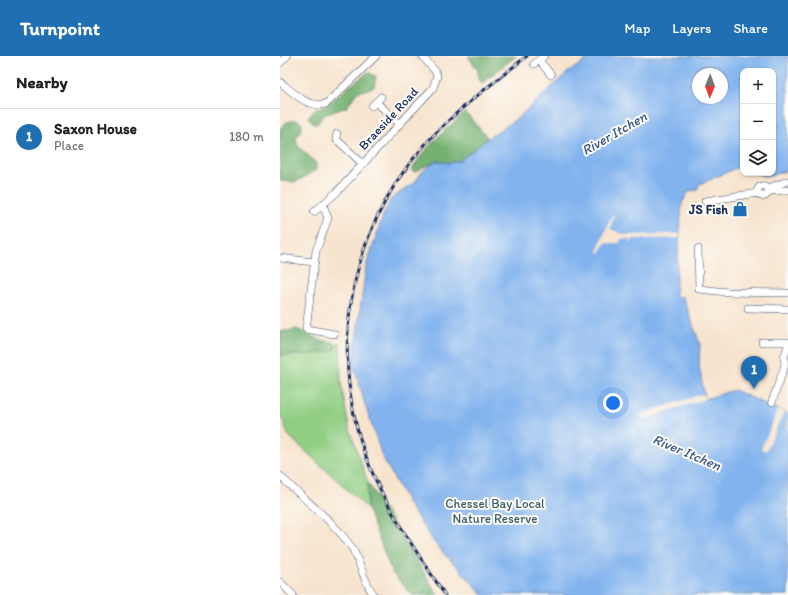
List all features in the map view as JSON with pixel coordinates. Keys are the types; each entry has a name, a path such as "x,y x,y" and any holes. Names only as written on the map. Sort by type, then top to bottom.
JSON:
{"street":[{"path":"280,63 287,56"},
{"path":"280,82 306,102 319,106 326,104 376,56"},
{"name":"Braeside Road","path":"314,212 336,193 436,82 437,76 435,71 422,56"},
{"path":"539,60 551,75"},
{"path":"376,102 400,123"},
{"path":"334,138 363,164"},
{"path":"705,201 758,193 764,196 768,190 788,181"},
{"path":"768,190 788,190"},
{"path":"323,205 328,218 316,251 306,329 334,334"},
{"path":"698,249 699,289 728,292 788,294"},
{"path":"280,258 314,262"},
{"path":"748,308 788,309"},
{"path":"762,342 788,342"},
{"path":"772,402 785,365 786,348 788,346"},
{"path":"280,476 338,530 353,549 365,580 374,595"},
{"path":"280,582 292,595"}],"green space":[{"path":"468,56 516,56 482,83 478,78 478,71"},
{"path":"368,72 376,76 374,87 358,92 347,107 324,115 317,124 314,124 308,118 313,112 324,107"},
{"path":"465,112 488,138 459,161 449,163 436,161 415,172 412,171 415,164 428,148"},
{"path":"298,120 302,124 301,131 296,138 298,146 316,163 316,170 296,182 280,181 280,128 287,122"},
{"path":"297,329 320,340 333,342 336,347 332,351 305,355 280,355 280,332"},
{"path":"340,343 341,383 349,427 368,483 367,508 288,435 283,419 280,420 280,350"},
{"path":"368,483 438,595 412,595 392,573 367,508"}],"water":[{"name":"River Itchen","path":"592,56 788,56 788,170 776,174 776,68 740,68 740,166 698,185 698,190 689,191 682,203 675,296 683,297 700,344 699,365 705,399 734,390 788,414 788,595 484,595 436,545 407,502 382,456 353,363 366,266 384,213 391,199 414,183 423,171 436,161 449,163 459,161 488,138 518,118 567,73"}],"pier":[{"path":"612,215 614,216 610,229 626,235 679,234 679,238 632,239 632,242 630,242 630,239 620,239 620,243 605,243 600,253 598,252 598,249"},
{"path":"703,394 705,399 643,419 642,414"},
{"path":"778,410 784,412 766,451 761,449"}],"railway":[{"path":"445,595 404,533 386,501 370,467 357,426 349,384 347,342 352,300 361,258 376,218 397,181 423,147 447,122 527,56"}],"place":[{"name":"JS Fish","path":"740,209"},
{"name":"Saxon House","path":"754,389"}],"park label":[{"name":"Chessel Bay Local Nature Reserve","path":"495,510"}]}
